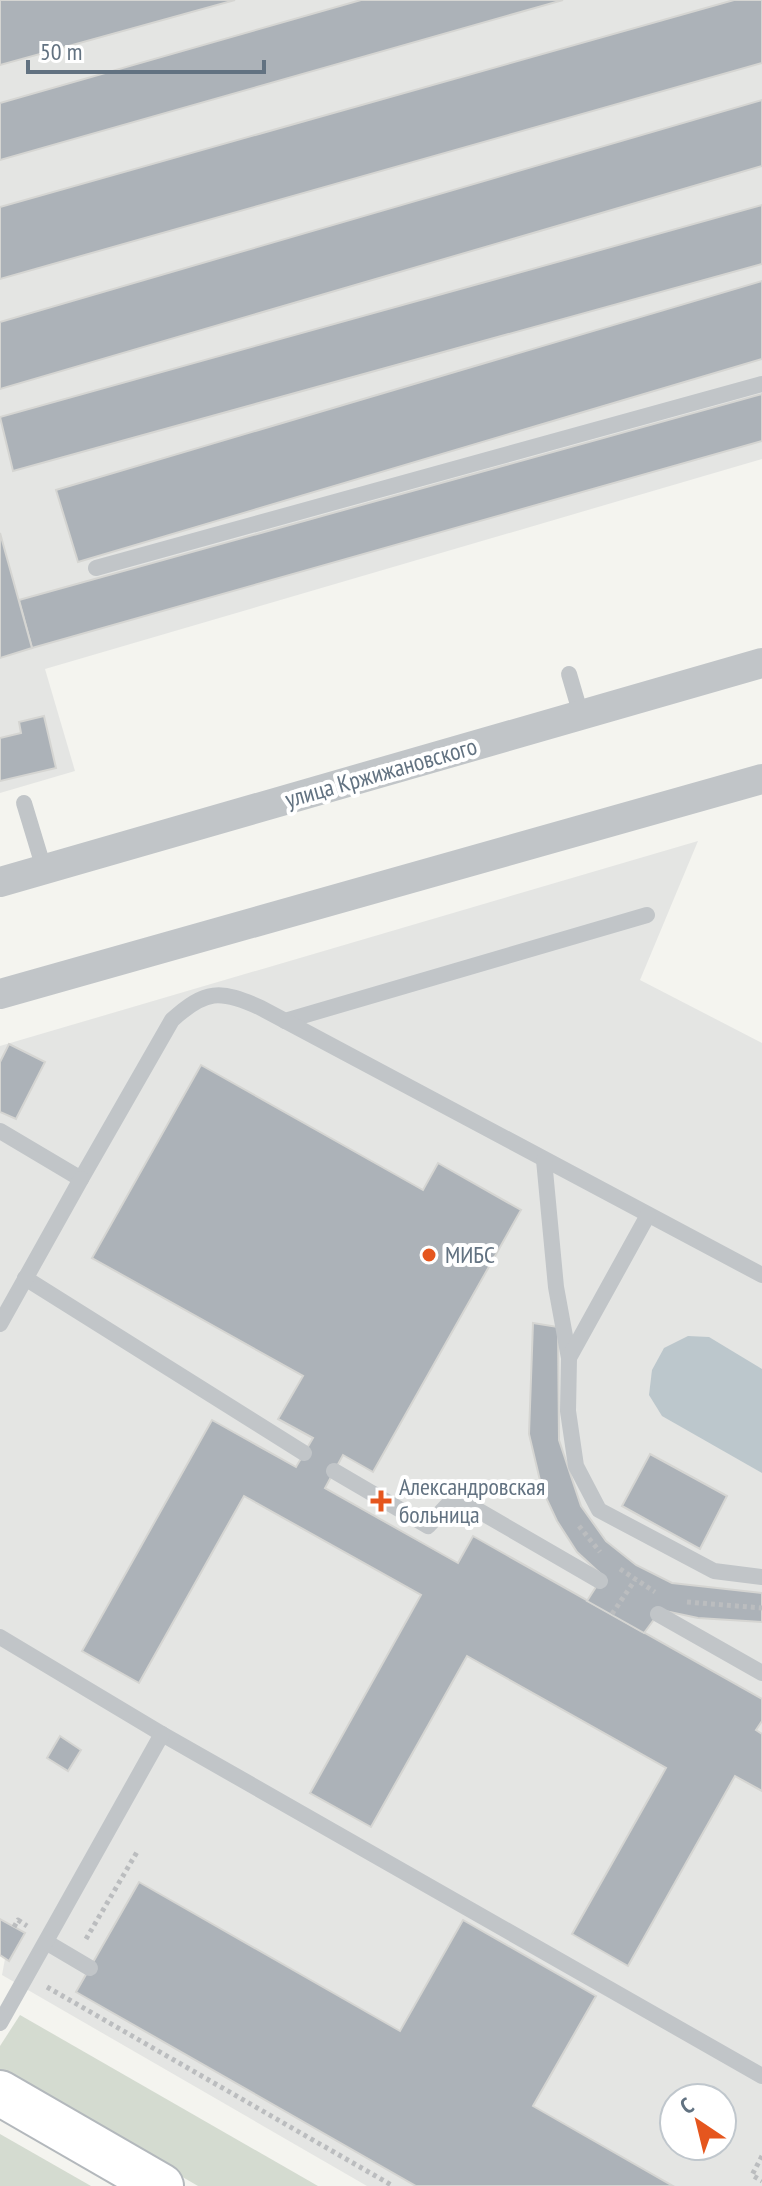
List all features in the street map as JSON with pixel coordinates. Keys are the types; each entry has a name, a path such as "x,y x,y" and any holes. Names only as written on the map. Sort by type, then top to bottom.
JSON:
{"main road":[{"path":"0,2093 161,2186"}],"street":[{"name":"улица Кржижановского","path":"0,882 762,663"},
{"path":"0,994 762,779"}],"lane":[{"path":"96,568 762,384"},
{"path":"569,674 581,715"},
{"path":"24,803 44,869"},
{"path":"285,1021 647,915"},
{"path":"0,1324 172,1020 191,1003 216,993 242,999 285,1021 544,1160 644,1222 762,1275"},
{"path":"0,1131 81,1179"},
{"path":"544,1160 556,1287 569,1358 568,1411 576,1466 599,1510 714,1571 762,1577"},
{"path":"569,1358 644,1222"},
{"path":"25,1278 304,1453"},
{"path":"334,1471 428,1526 455,1497 600,1581"},
{"path":"658,1614 762,1673"},
{"path":"0,1637 162,1734 762,2076"},
{"path":"0,2023 162,1734"},
{"path":"43,1947 87,1972"}],"path":[{"path":"612,1614 635,1580"},
{"path":"55,1992 137,1852"},
{"path":"27,1976 393,2186"},
{"path":"762,2156 752,2175 762,2181"}],"shaded area":[{"path":"0,0 762,0 762,459 45,669 75,771 0,793"},
{"name":"Александровская больница","path":"698,841 640,980 762,1043 762,2186 367,2186 2,1975 5,1959 0,1955 0,1046"},
{"path":"688,1336 709,1337 762,1369 762,1473 662,1416 649,1395 652,1370 664,1348"},
{"path":"20,2015 318,2186 198,2186 0,2071 0,2046"},
{"path":"0,2134 91,2186 0,2186"}],"building":[{"path":"0,0 235,0 0,65"},
{"path":"361,0 563,0 0,160 0,103"},
{"path":"734,0 762,0 762,63 0,279 0,207"},
{"path":"762,100 762,166 0,389 0,322"},
{"path":"762,205 762,264 13,471 0,417"},
{"path":"762,281 762,359 78,562 56,490"},
{"path":"762,394 762,441 32,648 19,600"},
{"path":"0,533 32,648 0,658"},
{"path":"44,716 56,768 0,781 0,738 21,733 19,722"},
{"path":"9,1044 45,1062 16,1119 0,1112 0,1062"},
{"path":"201,1065 423,1190 438,1163 521,1210 373,1472 343,1455 325,1488 458,1563 473,1536 762,1699 762,1721 756,1730 762,1734 762,1791 735,1776 628,1966 572,1934 666,1768 467,1656 371,1827 310,1793 421,1595 244,1496 139,1683 82,1651 212,1420 296,1467 313,1438 278,1419 303,1376 92,1258"},
{"path":"533,1323 558,1327 559,1440 581,1506 606,1541 636,1565 672,1583 762,1593 762,1622 698,1618 661,1610 644,1633 587,1601 603,1576 577,1552 557,1521 542,1489 529,1434"},
{"path":"650,1454 727,1496 700,1549 622,1506"},
{"path":"60,1736 81,1750 68,1771 47,1758"},
{"path":"139,1882 400,2031 463,1920 596,1996 533,2106 673,2186 416,2186 76,1992"},
{"path":"0,1919 25,1933 9,1961 0,1955"}],"place":[{"name":"МИБС","path":"429,1255"},
{"name":"Александровская больница","path":"381,1501"}]}
